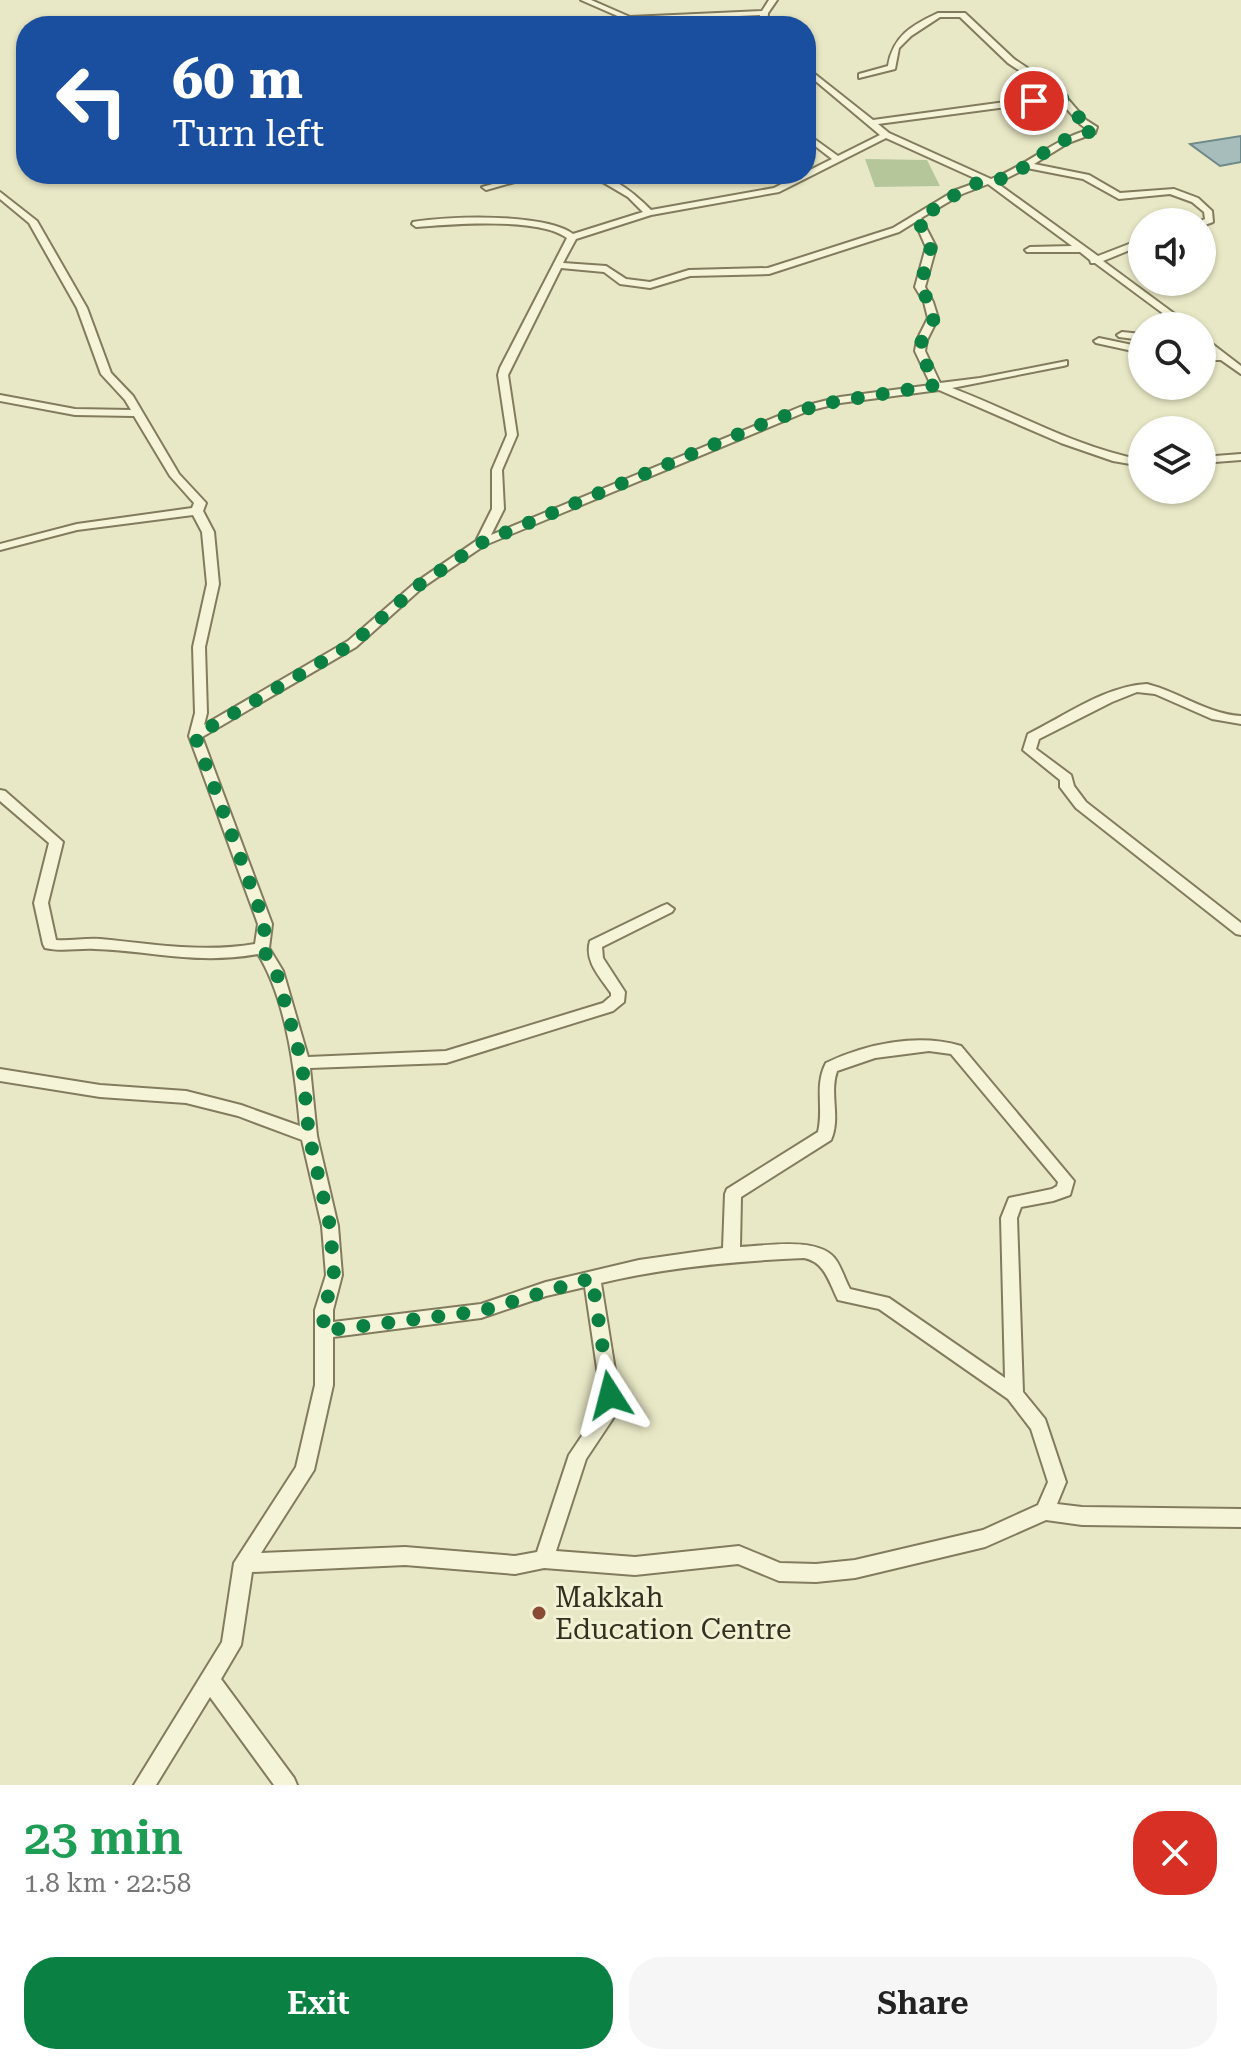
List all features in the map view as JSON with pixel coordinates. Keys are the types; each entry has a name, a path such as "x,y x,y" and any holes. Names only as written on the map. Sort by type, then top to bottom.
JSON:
{"street":[{"path":"585,0 622,16"},
{"path":"764,16 773,0"},
{"path":"696,16 764,13"},
{"path":"558,265 606,269 623,282 650,285 689,273 769,271 867,242 918,220 959,192 1029,166 1059,142 1092,131 1093,127 1083,122 1061,97 1011,61 967,18 955,14 938,15 919,26 898,42 892,67 862,76"},
{"path":"816,78 886,135 989,182 1168,312"},
{"path":"869,123 1061,97"},
{"path":"816,170 886,135"},
{"path":"816,143 839,160"},
{"path":"1029,166 1086,177 1119,196 1163,190 1182,194 1203,208"},
{"path":"486,187 498,184"},
{"path":"611,184 631,195 649,213"},
{"path":"481,543 498,509 497,470 512,435 503,375 572,237 649,213 757,195 783,184"},
{"path":"0,195 33,221 82,308 106,374 129,398 175,476 200,503 197,511 208,532 213,584 199,647 201,713 195,736 265,924 262,948 276,971 302,1063 309,1136 330,1226 334,1275 324,1310 324,1385 305,1470 244,1563 231,1645 211,1681 161,1753 144,1785"},
{"path":"918,220 931,247 920,287 935,312 935,319 920,351 936,385 1110,457 1128,460"},
{"path":"416,224 545,225 565,230 572,237"},
{"path":"1094,261 1128,248"},
{"path":"1030,250 1080,249"},
{"path":"1122,335 1128,336"},
{"path":"1099,341 1128,347"},
{"path":"1216,352 1241,371"},
{"path":"1216,357 1222,357"},
{"path":"195,736 352,644 419,585 481,543 772,420 822,404 980,381 1063,363"},
{"path":"0,398 75,412 138,413"},
{"path":"1216,459 1241,457"},
{"path":"0,547 77,527 197,511"},
{"path":"1241,720 1217,718 1150,689 1137,688 1033,737 1029,750 1066,778 1067,787 1081,805 1241,930"},
{"path":"0,794 56,842 41,895 50,944 100,944 181,956 223,956 262,948"},
{"path":"302,1063 446,1057 608,1007 619,998 618,992 596,959 595,945 667,909"},
{"path":"731,1254 733,1194 825,1136 829,1127 826,1081 831,1067 851,1058 922,1045 956,1050 1066,1181 1059,1195 1041,1195 1015,1203 1009,1218 1014,1394"},
{"path":"0,1075 100,1091 186,1097 241,1111 309,1136"},
{"path":"323,1331 481,1311 592,1278 650,1265 731,1254 804,1251 818,1254 829,1263 844,1295 883,1303 1014,1394 1039,1425 1057,1482 1045,1511"},
{"path":"544,1559 578,1455 607,1414 610,1395 592,1278"},
{"path":"244,1563 405,1556 515,1565 544,1559 635,1566 739,1555 779,1572 855,1569 985,1538 1045,1511 1082,1516 1241,1518"},
{"path":"211,1681 287,1785"}],"green space":[{"path":"865,159 927,160 940,186 875,187"}],"shaded area":[{"path":"1241,136 1241,162 1220,166 1190,144"}],"place":[{"name":"Makkah Education Centre","path":"539,1613"}],"route":[{"path":"610,1395 592,1278 456,1316 323,1331 324,1310 334,1275 330,1226 309,1136 302,1063 276,971 262,948 265,924 195,736 352,644 419,585 481,543 772,420 840,400 936,385 920,351 920,345 935,319 935,312 920,287 931,247 918,220 974,184 1010,177 1059,142 1092,131 1093,127 1083,122 1061,97 1034,101"}]}
